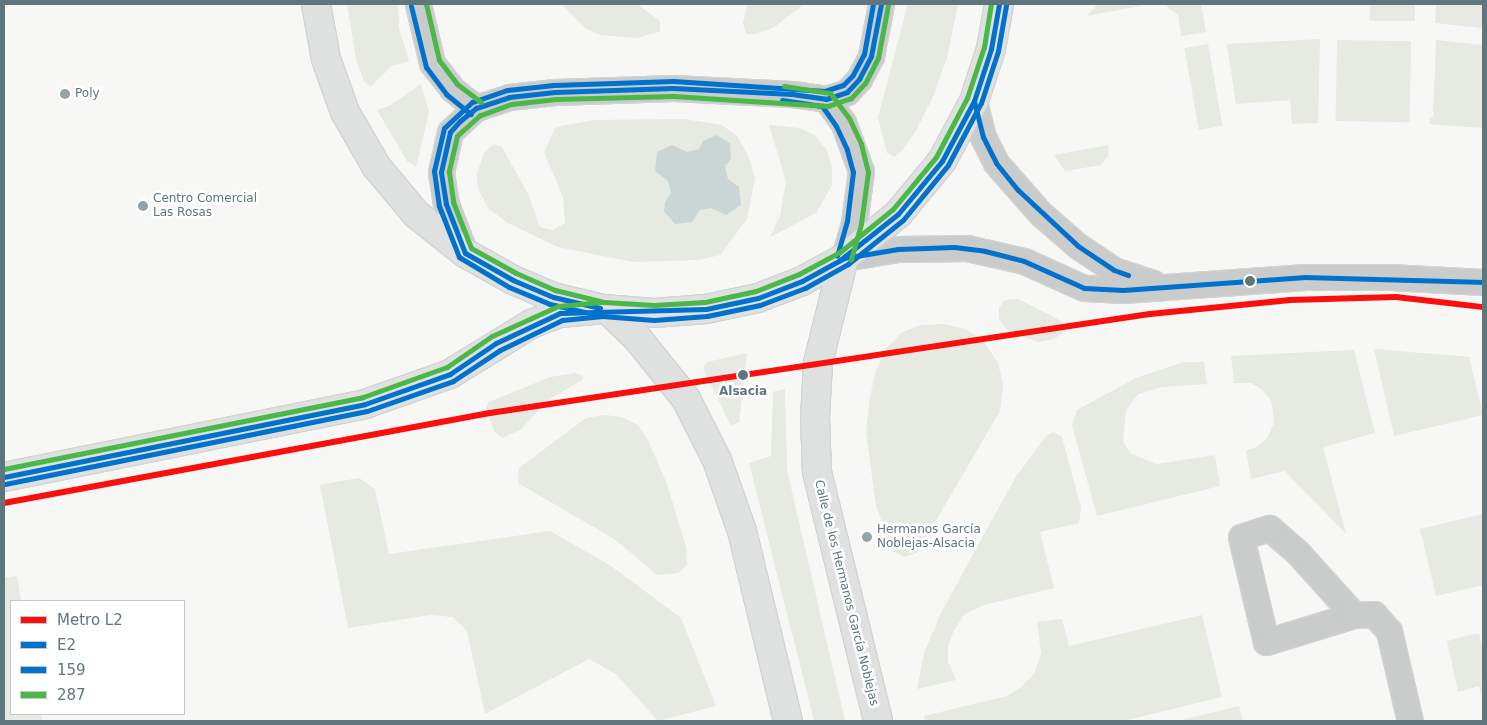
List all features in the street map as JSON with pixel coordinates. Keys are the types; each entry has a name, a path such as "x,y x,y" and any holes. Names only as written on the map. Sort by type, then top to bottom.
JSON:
{"main road":[{"path":"316,4 326,59 345,112 376,166 416,214 465,253 513,280 545,293 606,309 649,352 686,399 717,460 742,531 788,721"},
{"path":"4,477 365,404 450,374 496,343 560,313 606,309 654,313 706,310 758,298 802,281 844,258 904,207 942,161 974,101 1002,6"},
{"name":"Calle de los Hermanos García Noblejas","path":"844,258 818,363 814,418 817,472 878,721"}],"street":[{"path":"418,4 432,64 452,89 476,108"},
{"path":"465,253 446,204 441,172 450,132 476,108 509,97 555,92 673,88 792,94 826,99 847,92 859,79 871,56 881,4"},
{"path":"826,99 843,122 861,171 854,223 844,258 898,249 960,248 1024,261 1084,288 1123,290 1306,277 1391,277 1483,282"},
{"path":"974,101 983,137 996,163 1041,214 1078,246 1114,270 1162,286"},
{"path":"1354,615 1297,552 1269,528 1241,537 1266,642 1354,615 1374,614 1388,631 1410,721"}],"shaded area":[{"path":"347,4 398,4 399,28 409,61 392,66 370,87 364,81 356,59"},
{"path":"561,4 637,4 660,21 660,31 638,38 601,35 586,29"},
{"path":"748,4 804,4 773,28 755,34 746,34 743,23"},
{"path":"908,4 958,4 947,58 932,99 916,131 901,152 894,157 887,153 878,117"},
{"path":"1097,4 1150,4 1087,16"},
{"path":"1164,4 1201,4 1206,32 1181,36 1178,15"},
{"path":"1370,4 1415,4 1415,21 1370,21"},
{"path":"1436,4 1483,4 1483,28 1435,23"},
{"path":"1320,39 1318,123 1292,124 1290,100 1236,104 1227,44"},
{"path":"1337,40 1411,41 1410,122 1336,121"},
{"path":"1436,40 1483,45 1483,128 1429,124 1430,117 1433,117"},
{"path":"1208,44 1222,126 1199,130 1184,48"},
{"path":"421,84 429,112 416,167 407,161 377,110 389,106"},
{"path":"684,119 722,125 737,136 748,155 755,178 747,219 720,255 698,260 633,262 558,247 508,223 489,209 478,189 477,173 484,153 494,144 502,147 528,194 540,227 552,230 565,223 563,197 544,152 556,127 594,120"},
{"path":"769,125 800,128 814,135 827,150 832,168 832,185 816,213 770,237 780,216 786,181"},
{"path":"716,135 730,143 731,159 725,166 728,179 739,187 741,205 726,215 711,208 700,210 692,222 675,224 664,211 665,203 671,193 668,181 655,171 657,152 672,145 687,152 699,149 703,141"},
{"path":"1108,145 1109,155 1101,165 1065,171 1054,155"},
{"path":"1018,299 1063,322 1065,331 1054,339 1039,342 1009,332 999,320 999,308 1005,300"},
{"path":"944,324 966,329 985,343 998,363 1003,384 1000,411 917,553 904,557 893,551 876,506 866,432 870,398 875,373 885,350 901,333 920,325"},
{"path":"1374,349 1469,357 1483,415 1394,436"},
{"path":"1354,350 1375,433 1323,447 1346,534 1285,471 1251,479 1246,450 1255,448 1267,438 1274,423 1273,410 1271,400 1261,389 1251,383 1234,383 1231,356"},
{"path":"747,353 739,422 731,426 703,368 707,362"},
{"path":"1184,362 1204,362 1207,384 1162,387 1138,394 1126,410 1123,442 1131,454 1157,464 1215,455 1220,486 1097,516 1072,425 1077,410 1136,378"},
{"path":"576,373 583,376 582,380 550,399 520,430 502,438 494,431 486,407 489,402 550,377"},
{"path":"785,389 787,470 845,721 814,721 749,463 771,456 773,392"},
{"path":"604,415 622,417 638,425 648,440 667,484 686,547 687,565 678,573 657,575 616,540 518,483 519,468 586,418"},
{"path":"1054,432 1062,437 1081,508 1079,523 1040,532 1054,588 984,605 965,614 954,630 948,646 948,662 956,680 917,689 924,653 941,613 1015,478 1046,436"},
{"path":"359,478 375,489 389,554 550,531 611,566 681,618 716,706 658,721 616,674 589,659 485,714 467,631 453,617 430,615 348,628 320,485"},
{"path":"1483,514 1483,585 1436,596 1420,529"},
{"path":"17,576 21,600 10,600 10,715 41,715 43,721 4,721 4,578"},
{"path":"1202,615 1222,697 1123,721 925,721 924,716 1007,696 1021,687 1034,674 1041,653 1037,622 1062,619 1069,646"},
{"path":"1479,634 1483,650 1481,696 1479,686 1458,692 1447,641"},
{"path":"1239,706 1243,721 1177,721"}],"metro line":[{"name":"L2","path":"4,503 490,413 1150,314 1290,300 1396,297 1483,307"}],"transit line":[{"name":"287","path":"426,4 439,60 457,84 481,102"},
{"name":"159","path":"873,4 864,54 853,75 843,85 825,91 673,81 554,85 507,90 472,102 444,128 434,171 439,206 459,257 509,287 550,304 602,316 654,320 707,316 760,305 805,288 848,264 903,220 948,165 981,103 998,51 1006,5"},
{"name":"E2","path":"600,308 553,297 513,280 465,253 446,204 441,172 450,132 460,121 476,108 509,97 555,92 673,88 792,94 826,99 847,92 859,79 871,56 881,4"},
{"name":"287","path":"888,5 878,58 865,83 851,98 828,106 673,96 556,99 511,104 480,115 457,136 449,172 453,202 471,248 516,273 555,290 604,302 654,305 705,302 756,291 799,274 840,252 893,209 936,157 967,98 984,47 991,4"},
{"name":"E2","path":"840,260 898,214 942,161 974,101 991,49 999,4"},
{"name":"159","path":"411,6 426,67 446,94 471,114"},
{"name":"287","path":"784,86 830,93 849,118 861,144 868,172 861,224 851,260"},
{"name":"159","path":"782,100 822,106 836,126 847,150 853,172 847,221 837,256"},
{"name":"E2","path":"974,101 983,137 996,163 1018,190 1078,246 1114,270 1128,275"},
{"name":"E2","path":"4,477 365,404 450,374 496,343 560,313 706,309 758,298 802,281 844,258 898,249 954,247 985,251 1024,261 1084,288 1123,290 1306,277 1483,282"},
{"name":"287","path":"4,469 363,397 447,367 492,336 558,306 601,302"},
{"name":"159","path":"5,484 367,411 453,381 500,350 562,320 603,316"}],"place":[{"name":"Poly","path":"65,94"},
{"name":"Centro Comercial Las Rosas","path":"143,206"},
{"name":"Alsacia","path":"743,375"},
{"name":"Hermanos García Noblejas-Alsacia","path":"867,537"}]}
